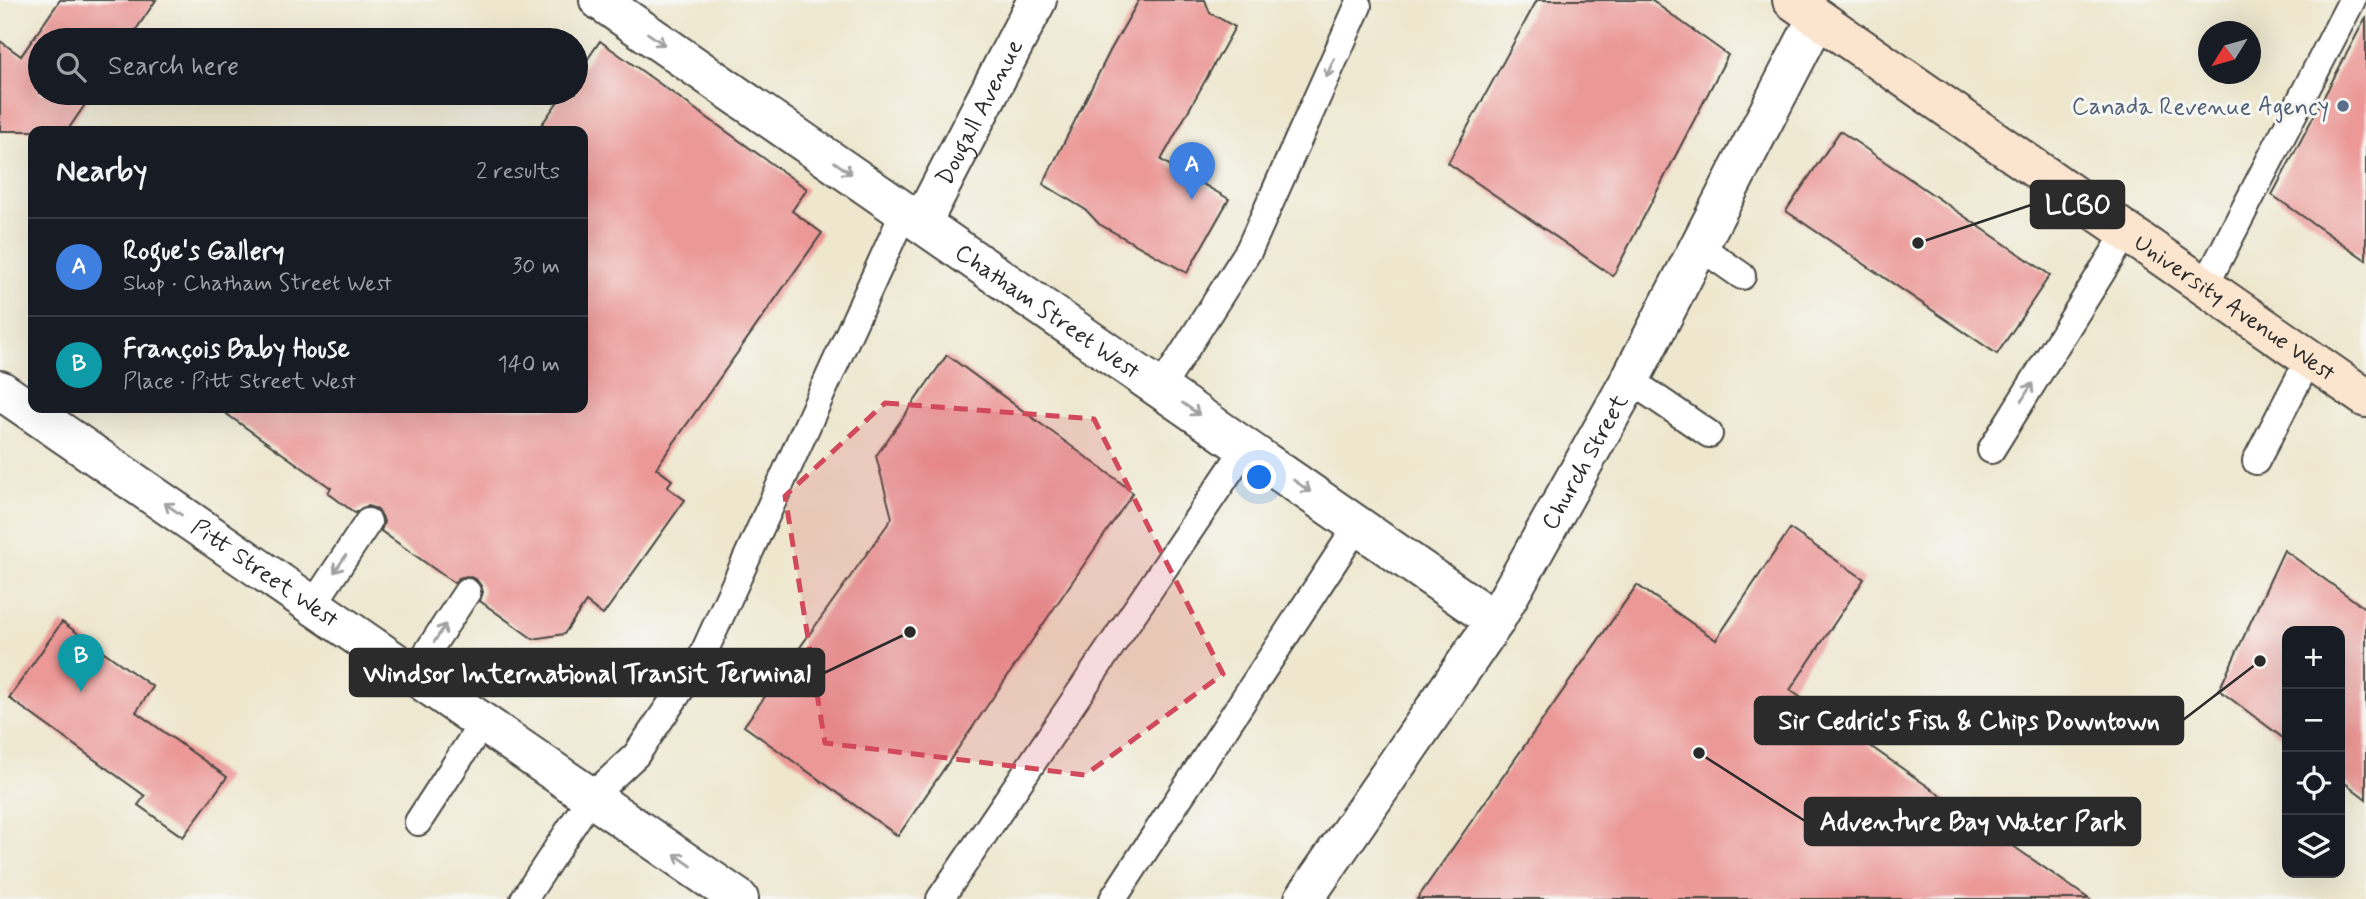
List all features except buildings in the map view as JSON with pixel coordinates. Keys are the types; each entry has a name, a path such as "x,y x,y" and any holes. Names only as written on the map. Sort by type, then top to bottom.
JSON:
{"main road":[{"name":"University Avenue West","path":"1812,6 2126,233 2366,398"}],"street":[{"name":"Chatham Street West","path":"599,0 1495,621"},
{"name":"Dougall Avenue","path":"913,216 1037,0"},
{"name":"Church Street","path":"1304,899 1495,621 1630,380 1699,246 1812,6"},
{"name":"Pitt Street West","path":"0,390 28,409"},
{"name":"Pitt Street West","path":"33,413 739,899"}],"lane":[{"path":"2204,286 2353,0"},
{"path":"1161,387 1249,250 1358,6"},
{"path":"524,899 591,797 636,755 700,661 913,216"},
{"path":"1991,450 2126,233"},
{"path":"1699,246 1742,276"},
{"path":"2256,461 2309,359"},
{"path":"1630,380 1709,434"},
{"path":"940,899 1246,447"},
{"path":"313,605 368,522"},
{"path":"1113,899 1358,525"},
{"path":"413,674 467,592"},
{"path":"418,822 483,722"}],"highlighted area":[{"path":"885,403 1094,419 1223,674 1085,775 825,743 785,496"}],"place":[{"name":"Canada Revenue Agency","path":"2343,106"},
{"name":"Rogue's Gallery","path":"1192,200"},
{"name":"LCBO","path":"1918,243"},
{"name":"Windsor International Transit Terminal","path":"910,632"},
{"name":"Sir Cedric's Fish & Chips Downtown","path":"2260,661"},
{"name":"François Baby House","path":"81,692"},
{"name":"Adventure Bay Water Park","path":"1699,753"}]}
